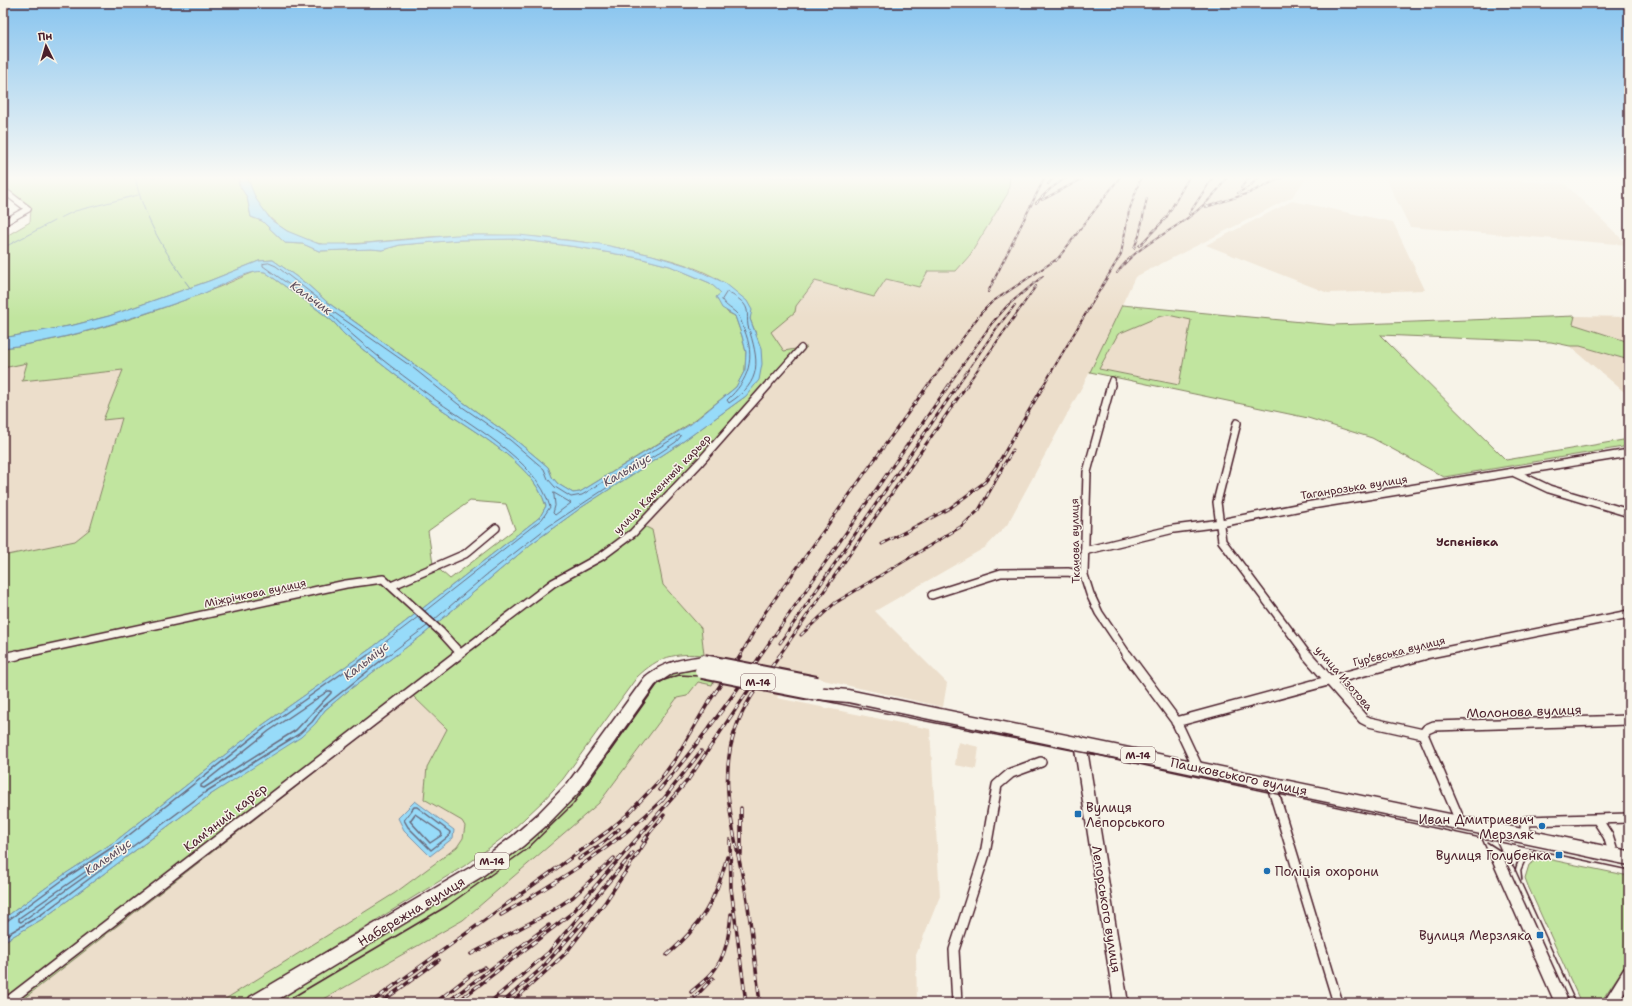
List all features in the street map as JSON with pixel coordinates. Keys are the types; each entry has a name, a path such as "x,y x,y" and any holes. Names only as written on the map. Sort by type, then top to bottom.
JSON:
{"highway":[{"name":"Набережна вулиця","path":"256,1003 432,899 476,872 510,848 543,819 573,788 650,681 664,669 681,665 703,667 848,696"},
{"name":"Пашковського вулиця","path":"848,696 1629,858"}],"main road":[{"name":"Лепорського вулиця","path":"1080,743 1122,1003"}],"street":[{"name":"улица Каменный карьер","path":"460,653 553,583 602,556 633,533 700,462 801,348"},
{"name":"Ткачова вулиця","path":"1112,380 1087,472 1084,551 1084,575 1087,589 1102,618 1176,722 1198,768"},
{"name":"улица Изотова","path":"1237,423 1217,502 1221,536 1226,546 1311,660 1366,721 1423,734"},
{"name":"Таганрозька вулиця","path":"1084,551 1128,538 1166,531 1220,523 1306,506 1629,453"},
{"path":"1514,473 1549,489 1629,513"},
{"path":"460,653 441,632 391,586 465,554 496,528"},
{"path":"932,595 991,575 1002,573 1068,572 1084,575"},
{"name":"Міжрічкова вулиця","path":"3,658 346,584 382,579 391,586"},
{"name":"Гур’євська вулиця","path":"1176,722 1435,652 1585,624 1629,614"},
{"name":"Кам'яний кар'єр","path":"6,1003 460,653"},
{"name":"Молонова вулиця","path":"1423,734 1427,729 1434,726 1629,720"},
{"path":"1423,734 1450,794 1460,823"},
{"path":"957,1003 954,950 985,854 997,785 1002,778 1009,774 1041,762"},
{"path":"1271,783 1338,1003"},
{"path":"1524,836 1526,821 1629,818"},
{"path":"1598,819 1608,836 1614,855"},
{"path":"1484,828 1562,1003"},
{"path":"1610,1003 1629,974"}],"shaded area":[{"path":"989,224 1239,224 1135,277 1090,372 1007,525 986,547 875,611 947,683 943,707 792,673 777,698 930,729 940,896 916,955 917,1003 317,1003 463,920 599,803 677,698 687,696 698,682 704,655 701,628 663,585 652,531 643,526 807,348 784,351 771,332 795,312 796,306 815,281 873,297 886,279 919,287 928,271 956,271 970,255"},
{"path":"1247,224 1394,224 1425,290 1328,293 1206,245"},
{"path":"1408,224 1606,224 1628,245 1410,227"},
{"path":"1168,315 1191,320 1179,385 1099,369 1118,334 1158,317"},
{"path":"1575,316 1629,317 1629,342 1573,324"},
{"path":"1570,346 1580,346 1629,360 1629,396"},
{"path":"27,363 22,381 123,370 103,420 122,417 90,529 75,541 3,556 3,368"},
{"path":"413,696 447,729 427,767 424,799 462,821 465,826 463,838 457,847 395,893 219,1003 18,1003"},
{"path":"958,742 979,747 976,769 955,765"}],"green space":[{"path":"27,224 265,224 285,243 303,244 319,251 382,250 400,245 459,240 515,239 577,247 639,258 670,266 710,283 722,293 727,312 735,316 742,336 746,352 745,370 736,387 691,423 580,492 573,493 558,484 552,477 548,467 512,437 460,400 414,364 327,302 308,285 273,260 259,261 209,281 109,316 74,325 3,338 3,238"},
{"path":"278,224 989,224 970,255 956,271 928,271 919,287 886,279 874,297 815,281 796,306 795,312 771,332 784,351 807,347 644,526 652,530 663,585 701,628 704,655 668,657 653,664 637,677 563,779 543,801 509,833 469,863 253,996 235,1003 219,1003 395,893 457,847 463,838 465,826 462,821 424,799 427,767 447,729 413,696 18,1003 3,1003 3,942 44,918 210,795 315,724 325,710 349,690 424,634 531,544 582,507 678,445 746,396 756,334 750,319 751,310 724,283 704,272 672,260 613,247 561,239 535,237 482,235 429,237 328,245 308,241 284,229"},
{"path":"257,271 265,272 307,302 333,322 345,335 427,399 495,445 527,474 539,489 546,506 540,517 373,647 264,724 117,840 65,874 3,919 3,556 75,541 90,529 122,418 103,420 123,370 22,381 27,363 3,368 3,348 55,339 106,326 181,301","holes":["470,501 506,504 515,529 450,579 433,564 428,531"]},
{"path":"1122,305 1334,325 1575,316 1573,324 1629,342 1629,360 1580,346 1570,346 1551,342 1380,335 1506,460 1629,439 1629,446 1444,477 1372,438 1308,418 1090,372","holes":["1168,315 1191,320 1179,385 1099,369 1118,334 1158,317"]},
{"path":"682,668 717,675 712,685 698,682 687,696 677,698 599,803 463,920 317,1003 269,1003 519,846 649,686"},
{"path":"1547,859 1629,876 1629,960 1600,1003 1581,1003 1525,878 1529,865 1536,860"}],"water":[{"path":"265,224 277,224 287,231 319,244 358,244 456,235 519,235 600,244 652,255 688,266 725,283 747,301 752,310 750,319 761,348 762,364 759,380 746,396 678,445 582,507 531,544 424,634 349,690 325,710 315,724 301,737 210,795 44,918 3,942 3,919 65,874 117,840 264,724 373,647 540,517 546,506 539,489 512,459 495,445 417,391 345,335 333,322 265,272 251,273 202,294 129,319 79,333 3,348 3,338 74,325 109,316 209,281 259,261 273,260 308,285 327,302 512,437 548,467 552,477 558,484 573,493 580,492 691,424 736,387 745,370 746,352 742,336 735,316 722,308 716,297 721,293 710,283 670,266 639,258 577,247 515,239 459,240 400,245 382,250 319,251 303,244 285,243"},
{"path":"415,801 454,830 453,838 430,856 404,830 398,818"}],"waterway":[{"path":"3,248 48,224"},
{"path":"151,224 167,253 183,277"},
{"path":"185,281 191,289"}],"tram line":[{"path":"283,1003 447,906 527,849 573,804 659,682 679,675 699,676 1097,755 1629,870"},
{"path":"1487,842 1501,851 1515,870"},
{"path":"1515,870 1517,863 1523,855 1535,852"},
{"path":"1522,880 1521,870 1525,861 1540,856"},
{"path":"1515,870 1576,1003"}],"railway":[{"path":"988,292 1022,224"},
{"path":"1058,258 1084,224"},
{"path":"1043,386 1121,254 1127,224"},
{"path":"1134,248 1142,224"},
{"path":"1139,246 1160,224"},
{"path":"1117,273 1123,265 1139,251 1179,224"},
{"path":"928,386 981,313 992,302 1058,258"},
{"path":"948,386 992,323 1008,305 1043,276"},
{"path":"966,386 1036,286"},
{"path":"957,386 996,329 1015,305"},
{"path":"740,656 764,614 928,385"},
{"path":"760,656 949,385"},
{"path":"780,643 958,385"},
{"path":"779,656 967,385"},
{"path":"882,544 950,508 985,482 996,467 1044,385"},
{"path":"998,474 1013,450"},
{"path":"801,635 835,603 962,526 979,510 1001,471"},
{"path":"370,1003 608,831 627,815 660,780 676,758 708,703 741,655"},
{"path":"659,790 712,724 761,655"},
{"path":"760,1003 752,931 729,807 728,766 731,745 737,725 745,707 780,655"},
{"path":"456,1003 572,913 688,780 760,673"},
{"path":"662,801 701,751"},
{"path":"501,915 565,876 605,848 625,833 662,800"},
{"path":"741,808 741,854"},
{"path":"643,841 664,815"},
{"path":"579,859 603,843 619,829"},
{"path":"511,1003 565,954 606,901 648,838"},
{"path":"730,840 731,888 746,1003"},
{"path":"489,1003 549,952 633,853"},
{"path":"667,955 689,934 706,911 718,886 727,857"},
{"path":"471,954 547,914 573,897 614,858"},
{"path":"691,992 710,976 721,960 728,938 731,914"},
{"path":"502,1003 542,968 583,922"},
{"path":"446,1003 549,925"},
{"path":"380,1003 439,960"},
{"path":"435,1003 472,974 485,967"},
{"path":"695,997 713,978"}],"place":[{"name":"Вулиця Лепорського","path":"1078,814"},
{"name":"Иван Дмитриевич Мерзляк","path":"1542,826"},
{"name":"Вулиця Голубенка","path":"1559,855"},
{"name":"Поліція охорони","path":"1267,871"},
{"name":"Вулиця Мерзляка","path":"1540,935"}],"district":[{"name":"Успенівка","path":"1467,542"}],"water label":[{"name":"Кальчик","path":"311,298"},
{"name":"Кальміус","path":"627,470"},
{"name":"Кальміус","path":"366,661"},
{"name":"Кальміус","path":"108,857"}]}
